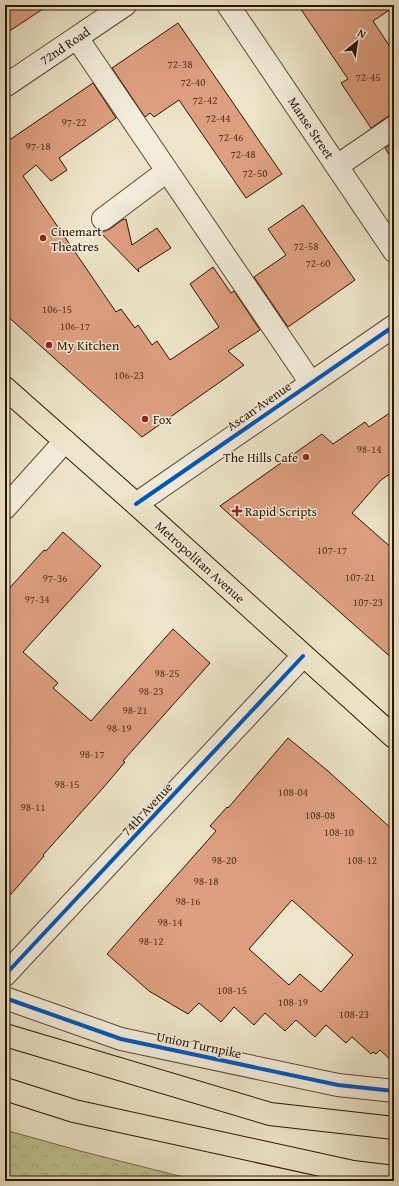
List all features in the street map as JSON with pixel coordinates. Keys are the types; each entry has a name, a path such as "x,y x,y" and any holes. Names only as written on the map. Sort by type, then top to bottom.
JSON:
{"main road":[{"name":"Metropolitan Avenue","path":"5,388 394,737"},
{"path":"5,1035 270,1114 394,1128"},
{"path":"5,1089 74,1111 353,1172 394,1177"}],"street":[{"name":"72nd Road","path":"5,86 125,5"},
{"name":"Manse Street","path":"228,5 394,251"},
{"path":"77,38 311,383"},
{"path":"337,166 394,127"},
{"path":"103,219 167,171"},
{"name":"Ascan Avenue","path":"136,504 394,326"},
{"path":"5,508 65,442"},
{"name":"74th Avenue","path":"5,975 303,656"},
{"name":"Union Turnpike","path":"5,998 121,1039 338,1085 394,1091"}],"green space":[{"path":"5,1130 84,1152 199,1181 5,1181"}],"building":[{"path":"5,5 49,5 5,34"},
{"path":"298,5 394,5 394,7 373,21 394,53 394,115 387,117 371,128 341,83 348,79"},
{"path":"178,23 282,174 246,198 179,100 154,117 150,113 145,117 112,68"},
{"path":"93,83 116,118 59,158 67,170 51,181 36,165 23,176 116,312 121,309 135,328 138,325 152,345 157,341 170,360 219,327 190,284 213,267 231,293 234,291 260,330 228,351 244,365 142,437 5,314 5,143"},
{"path":"394,142 394,162 385,148"},
{"path":"303,205 355,280 288,327 254,277 286,255 268,229"},
{"path":"126,219 132,245 157,228 171,248 138,269 139,272 99,231 110,229 122,220"},
{"path":"394,410 394,471 381,480 352,513 394,550 394,660 220,506 322,434 333,444 365,422 369,427"},
{"path":"63,532 101,566 23,652 58,683 53,688 91,721 173,629 210,663 123,761 125,762 43,855 44,856 5,901 5,593 44,550 46,551"},
{"path":"288,738 328,771 394,831 394,1063 380,1050 376,1054 373,1052 371,1054 352,1037 346,1043 326,1025 315,1037 296,1020 285,1031 265,1013 254,1025 234,1007 221,1022 199,1003 188,1014 149,991 107,954 216,831 210,826 227,807 228,808","holes":["292,900 353,955 321,992 300,974 289,985 249,949"]}],"cycle path":[{"path":"136,504 394,326"},
{"path":"5,975 303,656"},
{"path":"5,998 121,1039 338,1085 394,1091"}],"place":[{"name":"Cinemart Theatres","path":"43,238"},
{"name":"My Kitchen","path":"49,345"},
{"name":"Fox","path":"145,419"},
{"name":"The Hills Cafe","path":"306,457"},
{"name":"Rapid Scripts","path":"237,511"}]}
